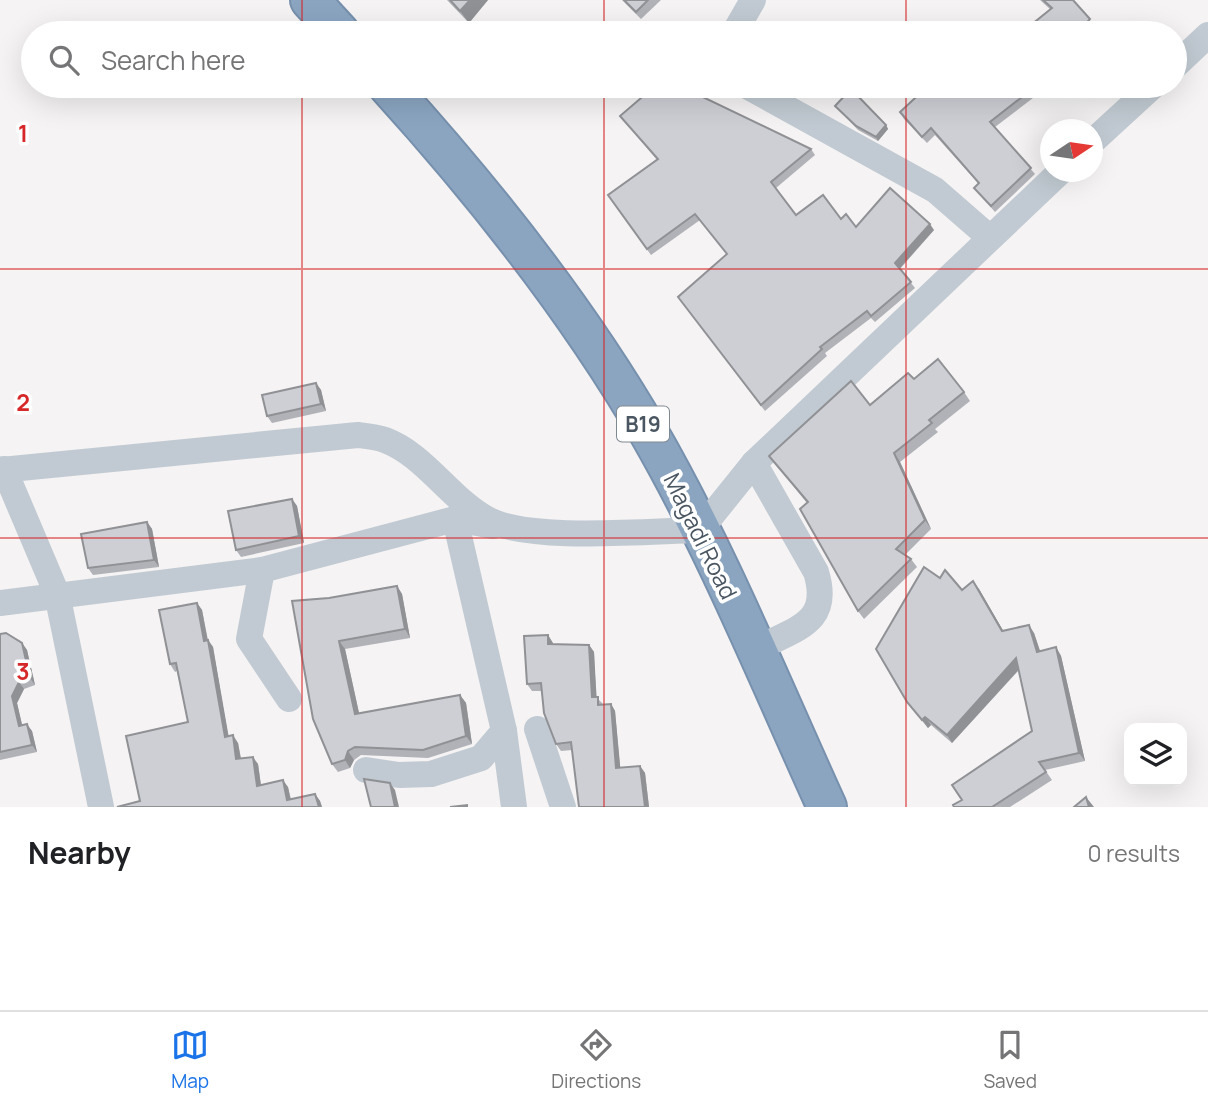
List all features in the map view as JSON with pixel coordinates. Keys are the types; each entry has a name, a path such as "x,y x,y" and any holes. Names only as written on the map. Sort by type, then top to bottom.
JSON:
{"highway":[{"path":"310,0 329,21"},
{"name":"Magadi Road","path":"398,98 520,239 648,432 700,530 827,807"}],"street":[{"path":"741,21 753,0"},
{"path":"1187,55 1208,35"},
{"path":"769,98 935,190 989,237"},
{"path":"1103,133 1140,98"},
{"path":"0,603 262,570 455,520 544,532 700,530 754,463 1049,182"},
{"path":"101,807 57,594 2,469 358,435 385,440 409,454 484,517 505,528"},
{"path":"754,463 816,572 822,592 820,607 809,621 755,650"},
{"path":"455,520 503,731 514,807"},
{"path":"262,570 249,639 289,699"},
{"path":"537,729 563,807"},
{"path":"366,770 399,775 431,774 481,758 503,731"}],"building":[{"path":"450,0 470,0 460,11"},
{"path":"624,0 648,0 636,12"},
{"path":"1043,0 1073,0 1090,19 1036,21 1052,8"},
{"path":"641,98 705,98 811,149 771,182 796,215 823,195 841,219 846,214 856,227 890,188 930,224 895,263 911,282 871,316 867,311 820,347 822,349 761,405 678,297 727,254 695,214 647,249 608,195 658,159 620,116"},
{"path":"843,98 860,98 886,125 876,137 856,126 835,106"},
{"path":"915,98 1021,98 990,122 1031,168 991,206 974,188 979,183 931,128 922,137 900,112"},
{"path":"938,359 964,392 929,420 932,423 894,453 925,520 896,549 911,559 858,611 800,509 808,502 769,456 851,381 870,405 908,373 914,379"},
{"path":"316,383 321,404 267,416 262,395"},
{"path":"292,499 299,536 236,550 228,511"},
{"path":"147,522 154,560 88,568 81,534"},
{"path":"924,567 940,578 945,570 962,590 973,581 1002,631 1029,625 1037,652 1056,647 1079,753 1039,762 1046,772 992,807 954,807 953,805 962,800 952,785 1032,731 1016,658 947,735 925,717 922,720 907,702 876,649"},
{"path":"397,586 405,629 339,641 355,714 460,695 466,736 423,750 355,747 348,751 345,760 332,764 313,719 292,601 329,598"},
{"path":"197,603 204,641 208,640 225,737 233,735 236,759 253,757 257,786 283,780 287,800 315,794 319,807 117,807 140,801 126,736 188,722 176,663 170,664 159,610"},
{"path":"6,633 22,643 30,678 19,682 12,696 19,726 27,724 32,745 0,752 0,634"},
{"path":"548,635 548,644 589,645 592,697 598,697 598,705 611,704 616,768 640,766 645,807 579,807 571,742 556,744 544,713 541,683 527,684 524,636"},
{"path":"364,779 390,783 395,807 371,807"},
{"path":"1086,797 1089,807 1074,807"}]}
